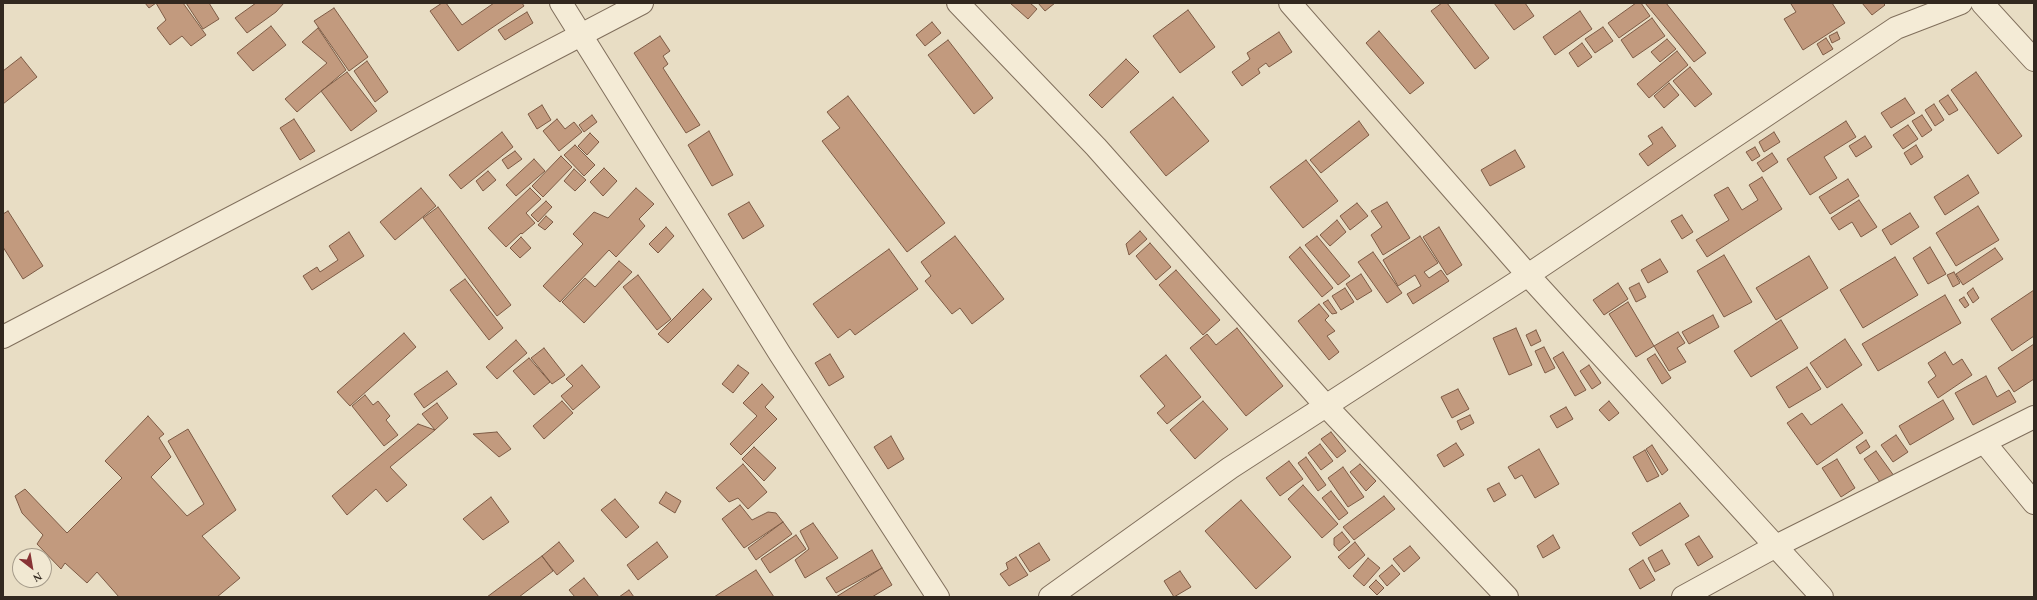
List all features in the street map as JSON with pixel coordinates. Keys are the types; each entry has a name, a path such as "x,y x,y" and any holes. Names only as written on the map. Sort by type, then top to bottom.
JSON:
{"street":[{"path":"561,3 776,347 938,597"},
{"path":"3,337 642,3"},
{"path":"958,3 1096,147 1326,406 1507,597"},
{"path":"1290,3 1528,275 1822,597"},
{"path":"1896,28 1919,3"},
{"path":"1050,597 1230,468 1528,275 1896,28 1961,3"},
{"path":"1982,3 2034,60"},
{"path":"1683,597 1776,546 2034,417"},
{"path":"1984,442 2034,503"}],"building":[{"path":"145,3 156,3 149,8"},
{"path":"156,3 183,3 206,35 191,46 182,36 170,45 157,28 166,20"},
{"path":"186,3 209,3 219,19 203,29"},
{"path":"256,3 284,3 276,12 247,33 235,18"},
{"path":"442,3 446,3 462,25 494,3 522,3 524,6 458,51 430,11"},
{"path":"1010,3 1030,3 1037,9 1028,19"},
{"path":"1038,3 1055,3 1045,11"},
{"path":"1442,3 1447,3 1489,58 1475,69 1431,11"},
{"path":"1494,3 1525,3 1534,16 1514,30"},
{"path":"1636,3 1641,3 1650,16 1619,38 1608,23"},
{"path":"1645,3 1666,3 1706,53 1694,62"},
{"path":"1832,3 1845,23 1803,50 1784,19 1796,12 1791,4"},
{"path":"1862,3 1883,3 1885,5 1872,15"},
{"path":"334,8 368,57 349,71 314,21"},
{"path":"1188,10 1215,47 1180,73 1153,36"},
{"path":"1580,11 1592,29 1555,55 1543,37"},
{"path":"527,12 533,23 505,40 498,30"},
{"path":"1652,18 1665,36 1633,58 1621,40"},
{"path":"932,22 941,33 925,46 916,35"},
{"path":"271,26 286,45 253,71 237,53"},
{"path":"1603,27 1613,41 1595,53 1585,39"},
{"path":"318,28 346,70 297,112 285,99 327,63 302,42"},
{"path":"1379,31 1424,83 1410,94 1366,43"},
{"path":"1279,32 1292,52 1269,67 1266,63 1258,69 1260,73 1242,86 1232,72 1250,59 1247,53"},
{"path":"1837,32 1840,39 1832,43 1829,36"},
{"path":"660,36 670,51 663,56 668,64 663,68 700,125 686,133 634,53"},
{"path":"1826,38 1833,49 1823,55 1817,44"},
{"path":"1667,39 1676,49 1660,62 1651,52"},
{"path":"948,40 993,98 974,114 928,55"},
{"path":"1582,43 1592,57 1578,67 1569,53"},
{"path":"1677,51 1688,65 1649,98 1637,84"},
{"path":"21,57 37,77 3,104 3,71"},
{"path":"1126,59 1139,72 1102,108 1089,95"},
{"path":"367,61 388,92 375,102 354,71"},
{"path":"1690,67 1712,94 1695,107 1673,81"},
{"path":"347,72 377,111 351,131 321,91"},
{"path":"1976,72 2022,136 1998,154 1951,90"},
{"path":"1669,83 1679,95 1664,108 1654,96"},
{"path":"1948,95 1958,110 1949,115 1939,101"},
{"path":"848,96 945,223 907,252 822,141 840,128 827,112"},
{"path":"1173,97 1209,141 1166,176 1130,132"},
{"path":"1905,98 1915,113 1891,128 1881,113"},
{"path":"1934,104 1944,120 1935,126 1925,110"},
{"path":"542,105 551,120 537,129 528,114"},
{"path":"592,115 597,122 584,132 579,125"},
{"path":"1922,115 1932,130 1922,137 1912,121"},
{"path":"294,119 315,151 300,160 280,128"},
{"path":"557,119 565,129 574,122 582,132 559,151 543,131"},
{"path":"1359,121 1369,135 1321,173 1310,160"},
{"path":"1846,121 1856,137 1824,157 1837,178 1810,195 1787,159"},
{"path":"1908,125 1918,139 1903,149 1893,135"},
{"path":"1662,127 1676,146 1648,166 1639,154 1653,144 1648,136"},
{"path":"709,131 733,175 712,186 688,145"},
{"path":"502,132 513,147 461,189 449,175"},
{"path":"1774,132 1780,142 1764,152 1759,142"},
{"path":"590,133 599,142 587,155 578,146"},
{"path":"1865,136 1872,147 1856,157 1849,146"},
{"path":"575,145 595,165 584,176 564,155"},
{"path":"1916,145 1923,157 1911,165 1904,153"},
{"path":"1755,147 1760,156 1752,161 1746,152"},
{"path":"1515,150 1525,167 1490,186 1481,170"},
{"path":"515,151 522,159 508,169 502,160"},
{"path":"1772,153 1778,162 1763,172 1757,163"},
{"path":"561,156 572,167 543,197 532,186"},
{"path":"534,159 545,171 516,196 506,185"},
{"path":"1306,160 1338,201 1303,228 1270,187"},
{"path":"604,168 617,181 603,196 590,182"},
{"path":"574,169 586,180 575,191 564,181"},
{"path":"488,171 496,180 483,191 476,181"},
{"path":"1968,175 1979,193 1945,215 1934,197"},
{"path":"1762,177 1782,209 1707,257 1696,240 1729,220 1714,195 1728,187 1742,210 1758,200 1749,185"},
{"path":"1848,179 1859,196 1830,214 1819,197"},
{"path":"421,188 436,206 395,240 380,222"},
{"path":"530,188 541,199 526,213 535,223 522,234 521,233 506,247 488,228"},
{"path":"636,188 654,204 639,219 645,226 616,257 609,250 560,302 543,286 583,244 573,234 594,212 608,218"},
{"path":"1859,200 1877,227 1861,237 1852,222 1839,230 1831,218"},
{"path":"546,201 552,207 538,222 531,215"},
{"path":"749,202 764,226 743,239 728,214"},
{"path":"1387,202 1410,238 1383,255 1371,235 1382,227 1371,211"},
{"path":"1357,203 1368,216 1350,230 1340,216"},
{"path":"1978,206 1999,240 1956,266 1936,233"},
{"path":"438,207 511,305 497,316 423,218"},
{"path":"8,211 43,266 23,279 3,247 3,214"},
{"path":"1910,213 1919,227 1891,245 1882,230"},
{"path":"1682,215 1693,232 1682,239 1671,221"},
{"path":"546,216 553,222 545,230 538,225"},
{"path":"1337,220 1346,232 1330,246 1320,235"},
{"path":"666,227 674,236 658,253 649,244"},
{"path":"1439,227 1462,265 1447,275 1423,237"},
{"path":"1140,231 1147,239 1129,255 1126,244"},
{"path":"349,232 364,256 312,290 303,276 317,267 320,272 338,260 329,246"},
{"path":"955,236 1004,299 972,324 960,308 952,314 925,281 931,276 921,262"},
{"path":"1317,236 1350,276 1338,285 1305,245"},
{"path":"1420,236 1438,263 1424,272 1429,278 1441,270 1449,281 1413,304 1407,294 1421,286 1415,275 1398,286 1383,260"},
{"path":"521,237 531,248 520,258 510,248"},
{"path":"1150,243 1171,267 1156,280 1136,256"},
{"path":"1300,247 1333,288 1322,297 1289,257"},
{"path":"1930,247 1946,274 1928,284 1913,258"},
{"path":"1995,248 2003,259 1963,285 1956,274"},
{"path":"889,249 918,289 855,335 850,329 838,338 813,304"},
{"path":"1373,252 1402,293 1387,303 1358,262"},
{"path":"1724,255 1752,302 1724,317 1697,271"},
{"path":"1809,256 1828,288 1776,320 1756,288"},
{"path":"1895,257 1918,295 1863,328 1840,290"},
{"path":"1660,259 1668,272 1648,283 1641,270"},
{"path":"619,261 632,272 584,323 562,302 585,278 595,287"},
{"path":"1176,270 1220,320 1203,335 1159,285"},
{"path":"1954,272 1960,283 1953,287 1947,275"},
{"path":"1361,274 1372,291 1357,300 1346,284"},
{"path":"638,275 671,319 657,330 623,287"},
{"path":"465,279 503,328 489,340 450,290"},
{"path":"1618,283 1628,299 1604,315 1593,300"},
{"path":"1639,283 1646,297 1636,302 1629,288"},
{"path":"1345,288 1354,302 1341,310 1332,296"},
{"path":"1973,288 1979,298 1973,303 1967,293"},
{"path":"703,289 712,299 668,343 658,334"},
{"path":"2034,290 2034,336 2012,351 1991,319"},
{"path":"1945,295 1961,323 1878,371 1862,344"},
{"path":"1964,297 1969,305 1965,308 1959,300"},
{"path":"1328,300 1337,313 1332,314 1323,303"},
{"path":"1628,302 1654,346 1636,357 1609,314"},
{"path":"1319,304 1329,316 1325,320 1335,331 1327,336 1339,352 1329,360 1298,321"},
{"path":"1713,315 1719,327 1689,344 1682,332"},
{"path":"1781,320 1798,348 1751,377 1734,351"},
{"path":"1237,328 1283,386 1246,416 1190,348 1207,334 1216,345"},
{"path":"1516,328 1532,365 1509,375 1493,338"},
{"path":"1536,330 1541,341 1531,346 1526,335"},
{"path":"1678,332 1685,343 1677,348 1686,362 1669,371 1654,346"},
{"path":"404,333 416,347 350,406 337,392"},
{"path":"1845,339 1862,365 1827,388 1810,363"},
{"path":"516,340 527,353 497,379 486,367"},
{"path":"2034,344 2034,379 2014,392 1998,368"},
{"path":"1544,347 1555,368 1545,373 1535,351"},
{"path":"544,348 565,375 552,384 531,358"},
{"path":"1563,352 1586,390 1575,396 1553,358"},
{"path":"1945,352 1953,365 1962,359 1972,375 1938,398 1928,382 1936,376 1928,363"},
{"path":"830,354 844,377 829,386 815,363"},
{"path":"1655,354 1671,378 1662,384 1647,359"},
{"path":"1166,355 1201,397 1167,424 1157,413 1165,406 1140,376"},
{"path":"529,358 550,382 534,395 513,371"},
{"path":"582,365 600,387 573,410 561,396 573,386 566,379"},
{"path":"738,365 749,373 733,393 722,384"},
{"path":"1589,365 1601,383 1592,389 1580,371"},
{"path":"1807,367 1821,389 1789,408 1776,387"},
{"path":"447,371 457,384 424,408 414,394"},
{"path":"1986,376 1997,397 2009,390 2016,402 1973,425 1955,393"},
{"path":"762,384 774,397 765,407 777,419 741,455 730,444 757,416 743,403"},
{"path":"1458,389 1469,409 1452,418 1441,397"},
{"path":"365,395 373,405 378,401 390,416 386,420 398,435 384,446 352,406"},
{"path":"1943,400 1954,419 1910,445 1899,426"},
{"path":"562,401 573,413 544,439 533,426"},
{"path":"1203,401 1228,429 1195,459 1170,430"},
{"path":"1609,401 1619,413 1609,421 1599,410"},
{"path":"437,403 448,418 435,430 422,414"},
{"path":"1842,404 1863,433 1817,465 1787,423 1802,413 1811,425"},
{"path":"1566,407 1573,419 1557,428 1550,416"},
{"path":"1470,415 1474,423 1461,430 1457,421"},
{"path":"148,416 164,434 159,438 171,457 151,477 187,516 204,504 168,441 188,429 236,510 202,536 240,578 217,597 119,597 97,572 87,583 65,563 61,569 52,560 52,548 41,548 37,544 43,535 22,513 15,496 25,489 67,533 122,478 105,461"},
{"path":"418,424 435,430 390,467 407,485 387,502 376,489 347,515 332,496"},
{"path":"497,432 511,449 499,457 473,434"},
{"path":"1331,432 1346,451 1337,458 1321,439"},
{"path":"1896,435 1908,452 1893,462 1881,445"},
{"path":"891,436 904,459 888,469 874,447"},
{"path":"1866,440 1870,447 1860,454 1856,447"},
{"path":"1456,443 1464,455 1444,467 1437,455"},
{"path":"1320,444 1333,461 1321,470 1308,453"},
{"path":"1652,445 1668,470 1662,475 1646,449"},
{"path":"754,447 776,468 764,481 742,459"},
{"path":"1539,449 1559,484 1535,498 1522,475 1515,479 1508,467"},
{"path":"1645,450 1659,476 1647,482 1633,457"},
{"path":"1876,451 1897,480 1884,488 1864,459"},
{"path":"1306,457 1326,485 1318,491 1298,463"},
{"path":"1837,459 1855,488 1841,497 1822,468"},
{"path":"1289,461 1303,479 1280,496 1266,478"},
{"path":"743,464 767,492 748,509 738,498 729,502 716,488"},
{"path":"1360,464 1376,481 1366,491 1350,472"},
{"path":"1343,467 1364,497 1348,507 1328,478"},
{"path":"1499,483 1506,495 1494,502 1487,489"},
{"path":"1303,485 1338,524 1322,538 1288,499"},
{"path":"1331,491 1348,513 1339,520 1322,498"},
{"path":"666,492 681,501 675,513 659,503"},
{"path":"1384,496 1395,509 1354,540 1343,527"},
{"path":"491,497 509,522 483,540 463,519"},
{"path":"615,499 639,527 626,538 601,510"},
{"path":"1241,500 1291,557 1256,589 1205,531"},
{"path":"1680,503 1689,516 1640,546 1632,533"},
{"path":"740,505 752,520 768,512 776,513 783,522 744,548 722,519"},
{"path":"783,522 792,534 756,560 748,548"},
{"path":"813,523 838,558 805,578 795,560 809,549 800,531"},
{"path":"1342,532 1350,542 1339,551 1334,545 1334,538"},
{"path":"796,535 806,549 770,573 761,559"},
{"path":"1553,535 1560,548 1543,558 1537,546"},
{"path":"1699,536 1713,557 1698,566 1685,544"},
{"path":"559,542 574,561 557,575 542,556"},
{"path":"657,542 668,557 638,580 627,565"},
{"path":"1355,542 1365,555 1349,569 1338,557"},
{"path":"1039,543 1050,560 1030,572 1019,555"},
{"path":"1410,546 1420,558 1404,572 1393,559"},
{"path":"872,550 882,568 836,593 826,578"},
{"path":"1662,550 1670,564 1655,572 1648,558"},
{"path":"542,556 553,571 519,597 487,597"},
{"path":"1016,557 1028,575 1009,586 1000,574 1008,569 1006,563"},
{"path":"1368,558 1380,568 1364,586 1353,576"},
{"path":"1643,560 1655,580 1640,589 1629,569"},
{"path":"1392,565 1400,574 1387,586 1379,576"},
{"path":"882,568 892,585 872,597 836,597"},
{"path":"756,570 774,597 714,597"},
{"path":"1180,571 1191,587 1174,597 1164,581"},
{"path":"584,578 599,597 575,597 569,590"},
{"path":"1376,580 1384,588 1377,595 1369,587"},
{"path":"629,590 634,597 619,597"}]}
